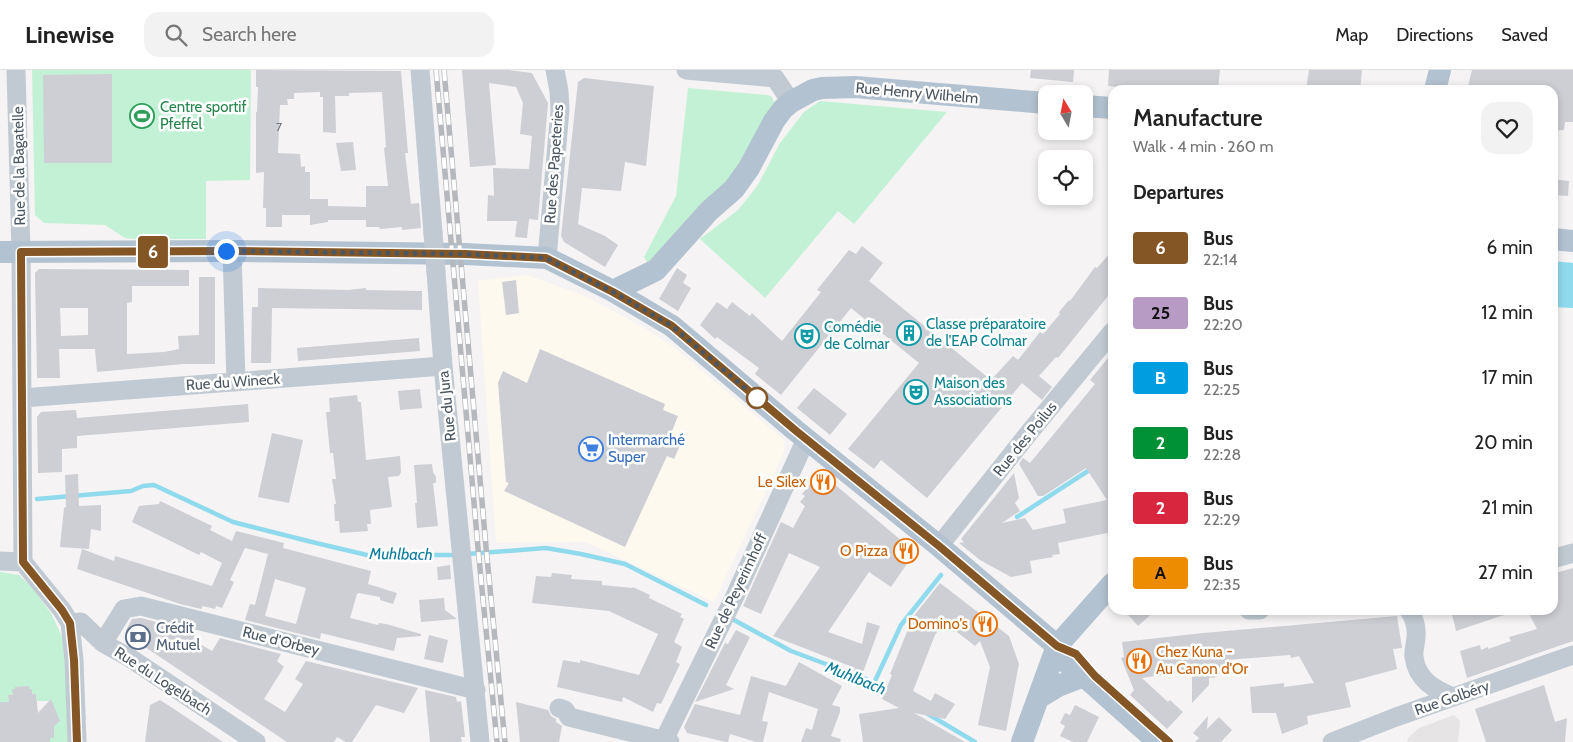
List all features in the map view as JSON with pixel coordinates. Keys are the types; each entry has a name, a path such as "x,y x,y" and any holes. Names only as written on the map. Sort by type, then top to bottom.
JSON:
{"main road":[{"path":"1436,85 1440,70"},
{"name":"Rue Henry Wilhelm","path":"613,292 656,270 709,211 734,189 783,109 791,102 813,90 834,86 855,87 1038,102"},
{"path":"1093,107 1108,108"},
{"path":"1558,240 1573,241"},
{"path":"10,252 232,251 466,254 546,258 613,292 672,326 1057,646 1067,663 1158,742"},
{"name":"Rue Henry Wilhelm","path":"650,313 649,294 656,270"},
{"path":"1022,742 1057,646 1108,589"},
{"path":"1038,698 1058,686 1084,676"}],"street":[{"name":"Rue de la Bagatelle","path":"16,70 10,252 22,398 23,562"},
{"name":"Rue du Jura","path":"420,70 443,366 480,742"},
{"name":"Rue des Papeteries","path":"546,258 560,110 559,91 554,70"},
{"path":"686,70 775,78 791,102"},
{"path":"232,251 236,382"},
{"name":"Rue des Poilus","path":"939,546 1108,337"},
{"name":"Rue du Wineck","path":"22,398 443,366"},
{"name":"Rue de Peyerimhoff","path":"666,741 735,596 806,439"},
{"path":"1558,557 1573,553"},
{"path":"0,562 23,562 62,610 70,623 74,660 77,742"},
{"name":"Rue d'Orbey","path":"103,643 124,609 141,606 476,690"},
{"path":"1412,615 1416,637 1414,656 1419,674 1432,688 1454,697"},
{"name":"Rue du Logelbach","path":"70,623 81,622 103,643 130,658 250,740"},
{"name":"Rue Golbéry","path":"1332,742 1573,655"},
{"path":"558,708 565,710 569,718 666,741"}],"shaded area":[{"path":"527,275 588,297 646,329 675,348 783,439 785,450 714,602 586,542 496,543 478,281"},
{"path":"1454,715 1460,721 1458,742 1407,742 1408,738 1419,728"}],"green space":[{"name":"Centre sportif Pfeffel","path":"32,70 251,70 250,180 206,181 206,239 134,239 125,238 105,225 44,223 35,215"},
{"path":"688,88 767,95 771,96 775,103 729,181 648,263 644,257 676,196"},
{"path":"820,101 947,112 854,224 838,211 765,298 700,239 738,210 758,185 780,143 804,112"},
{"path":"0,572 19,575 32,587 52,615 63,639 66,662 68,742 50,742 50,738 54,737 49,726 58,723 49,702 51,699 49,701 37,701 36,694 29,694 32,689 29,689 29,686 17,689 15,687 16,695 8,695 9,702 0,702"}],"water":[{"path":"1558,262 1573,263 1573,308 1558,307"}],"building":[{"path":"256,70 401,71 408,153 405,153 411,204 419,203 421,228 402,230 402,227 380,229 379,227 366,227 366,220 328,220 328,222 310,225 310,215 282,215 282,227 266,227 266,208 263,208 264,172 256,173 258,87 256,87","holes":["320,92 320,97 323,97 323,132 336,133 335,96 349,96 349,93 382,92 386,147 384,148 388,186 366,186 366,207 328,206 328,199 310,199 310,172 305,172 305,166 301,167 300,154 278,153 280,105 288,105 287,99 294,99 294,93"]},
{"path":"462,70 508,70 532,73 548,103 538,220 529,219 527,238 515,237 517,221 487,221 488,195 494,196 493,168 529,169 532,136 520,134 523,103 516,87 489,83 496,165 470,167"},
{"path":"1031,70 1074,70 1073,82 1030,78"},
{"path":"1109,70 1220,70 1218,85 1108,85"},
{"path":"1309,70 1362,70 1360,85 1307,85"},
{"path":"1472,70 1573,70 1573,122 1565,122 1564,130 1558,130 1558,85 1468,85"},
{"path":"112,74 112,163 44,163 43,75"},
{"path":"584,78 654,86 646,166 625,162 621,191 582,188 578,224 605,236 618,245 605,267 564,242 561,236 578,82"},
{"path":"353,142 356,170 341,171 336,143"},
{"path":"1558,180 1569,181 1568,196 1558,195"},
{"path":"862,246 883,263 869,281 991,380 1013,356 1018,360 1040,332 1043,334 1095,267 1097,268 1108,256 1108,296 1058,358 1056,357 1039,376 1052,387 1042,400 1022,383 927,498 881,460 874,469 848,449 919,363 851,308 781,395 755,374 759,368 717,337 715,339 700,325 717,302 727,309 732,302 750,316 752,313 782,341 821,292 817,290 849,250 856,254"},
{"path":"677,268 687,275 683,283 691,288 678,311 659,299"},
{"path":"39,269 189,270 189,286 132,286 132,302 127,303 127,354 164,352 179,349 178,336 199,335 199,277 215,277 215,364 183,364 97,372 95,349 59,349 60,378 37,378 35,273","holes":["60,308 88,308 88,335 61,336"]},
{"path":"516,280 519,313 506,315 502,282"},
{"path":"258,288 348,290 366,288 366,290 422,291 422,310 272,308 271,363 251,363 252,307 258,307"},
{"path":"419,338 420,351 298,361 297,348"},
{"name":"Intermarché Super","path":"540,349 665,404 663,410 678,416 670,436 681,443 674,459 667,456 625,547 504,491 509,483 506,482 498,383 503,371 527,383"},
{"path":"1108,358 1108,533 1058,543 1060,554 1030,561 1032,573 1011,577 980,560 959,543 964,542 961,539 1014,473 1019,498 1015,503 1020,511 1002,523 1025,518 1033,530 1066,523 1063,509 1107,500 1086,468 1043,496 1038,496 1019,464 1023,458 1030,463 1095,384 1090,380"},
{"path":"814,388 847,414 830,435 797,408"},
{"path":"420,389 422,408 400,410 398,391"},
{"path":"357,395 358,402 361,402 366,460 400,456 401,472 399,476 388,477 392,507 370,510 371,524 367,524 368,531 340,533 339,521 335,521 334,504 336,504 332,479 336,479 333,453 330,453 326,412 330,412 329,398"},
{"path":"248,404 249,422 77,436 77,448 62,449 62,472 38,473 37,417 41,412 76,410 77,418"},
{"path":"272,433 303,440 289,503 258,497"},
{"path":"432,464 436,477 436,483 433,483 438,526 417,528 414,465"},
{"path":"820,472 915,552 891,587 869,572 828,632 862,644 867,622 880,626 862,675 854,673 855,668 773,636 820,567 789,553 761,614 743,606 781,522 793,528 805,506 800,502 805,496 802,494"},
{"path":"78,474 79,506 101,505 101,531 91,529 89,549 60,547 64,508 66,507 65,475"},
{"path":"160,501 212,526 210,530 232,541 236,531 284,543 283,548 371,571 368,584 397,593 393,604 380,600 380,597 359,593 357,594 350,618 378,625 379,623 386,624 421,634 421,636 397,638 394,651 321,633 320,639 245,620 250,604 255,605 268,554 245,548 230,580 234,582 222,608 216,606 215,609 203,606 201,609 180,604 77,569 82,549 114,561 115,556 212,586 222,563 201,552 199,555 132,522 139,506 159,504","holes":["275,579 306,588 296,624 265,616"]},
{"path":"450,565 451,579 438,580 437,567"},
{"path":"1573,568 1573,641 1467,678 1460,651 1480,645 1481,650 1488,647 1488,649 1511,641 1509,637 1537,629 1530,615 1558,615 1558,572"},
{"path":"552,573 572,575 571,579 602,581 602,585 633,587 650,595 649,598 682,614 680,617 684,619 674,642 682,647 676,662 680,664 661,704 657,703 653,712 623,697 622,702 557,687 563,660 580,663 580,660 639,675 658,634 609,611 532,603 536,576 551,577"},
{"path":"940,583 1009,636 1019,664 1006,731 978,725 990,667 980,641 975,646 944,622 935,635 913,691 931,701 935,693 955,704 945,719 914,713 965,742 863,742 859,714 899,708 882,699 892,675 890,674 913,617"},
{"path":"444,598 445,610 457,619 421,622 419,600"},
{"path":"1128,615 1150,615 1138,626"},
{"path":"1452,615 1504,615 1456,631"},
{"path":"1397,616 1402,648 1393,649 1397,669 1345,683 1351,707 1307,716 1308,724 1282,734 1276,713 1252,713 1250,687 1284,683 1284,687 1314,683 1299,656 1291,658 1290,655 1225,660 1226,668 1217,677 1209,678 1209,685 1192,703 1192,675 1196,670 1142,678 1168,702 1170,700 1183,712 1167,729 1130,695 1134,690 1121,658 1124,657 1122,642"},
{"path":"141,618 196,632 193,640 212,651 220,638 281,654 277,661 284,667 264,699 285,712 303,684 295,679 306,661 418,688 404,713 376,705 352,742 346,742 337,737 334,742 287,742 127,635 126,630 132,619"},
{"path":"736,630 750,637 726,685 734,689 695,702 725,643 728,644"},
{"path":"429,635 448,640 443,663 424,659"},
{"path":"799,662 842,686 832,705 840,707 840,712 831,736 841,739 840,742 801,742 806,728 812,730 818,709 769,692 762,721 768,722 763,742 756,742 730,734 728,742 726,742 687,733 684,727 695,704 740,715 751,676 786,686"},
{"path":"1544,685 1555,722 1567,718 1565,742 1486,742 1475,709"},
{"path":"29,686 29,689 32,689 32,694 36,694 38,713 51,699 60,721 54,726 54,738 50,738 50,742 0,742 0,702 9,702 8,695 13,695 12,689 15,689 15,687"},
{"path":"425,690 456,697 457,702 461,701 465,737 461,737 462,742 430,742"},
{"path":"160,700 223,742 145,742 150,705"},
{"path":"516,702 548,710 551,716 556,719 556,722 562,726 559,742 520,742"},
{"path":"1075,705 1099,717 1087,742 1073,742 1060,736 1065,726 1060,723 1065,713 1070,715"},
{"path":"1208,716 1207,729 1219,717 1232,730 1221,742 1195,742 1199,738 1193,733"}],"waterway":[{"path":"1017,517 1091,469"},
{"name":"Muhlbach","path":"37,499 131,491 143,486 154,485 233,522 367,555 457,555"},
{"name":"Muhlbach","path":"467,554 546,548 581,554 625,564 706,605"},
{"path":"874,683 901,625 941,575"},
{"name":"Muhlbach","path":"734,620 791,651 866,679 890,691"},
{"name":"Muhlbach","path":"928,714 975,742"}],"railway":[{"path":"436,70 497,742"},
{"path":"444,70 505,742"}],"bus line":[{"name":"6","path":"77,742 74,660 70,623 62,610 23,562 21,252 232,251 466,254 546,258 613,292 672,326 1057,646 1076,654 1095,676 1169,742"}],"place":[{"name":"Centre sportif Pfeffel","path":"142,116"},
{"name":"Classe préparatoire de l'EAP Colmar","path":"909,333"},
{"name":"Comédie de Colmar","path":"807,336"},
{"name":"Maison des Associations","path":"916,392"},
{"name":"Intermarché Super","path":"591,449"},
{"name":"Le Silex","path":"823,482"},
{"name":"O Pizza","path":"906,551"},
{"name":"Domino's","path":"985,624"},
{"name":"Crédit Mutuel","path":"138,637"},
{"name":"Chez Kuna - Au Canon d'Or","path":"1139,661"}],"route":[{"path":"226,251 466,254 546,258 613,292 672,326 757,398"}]}
